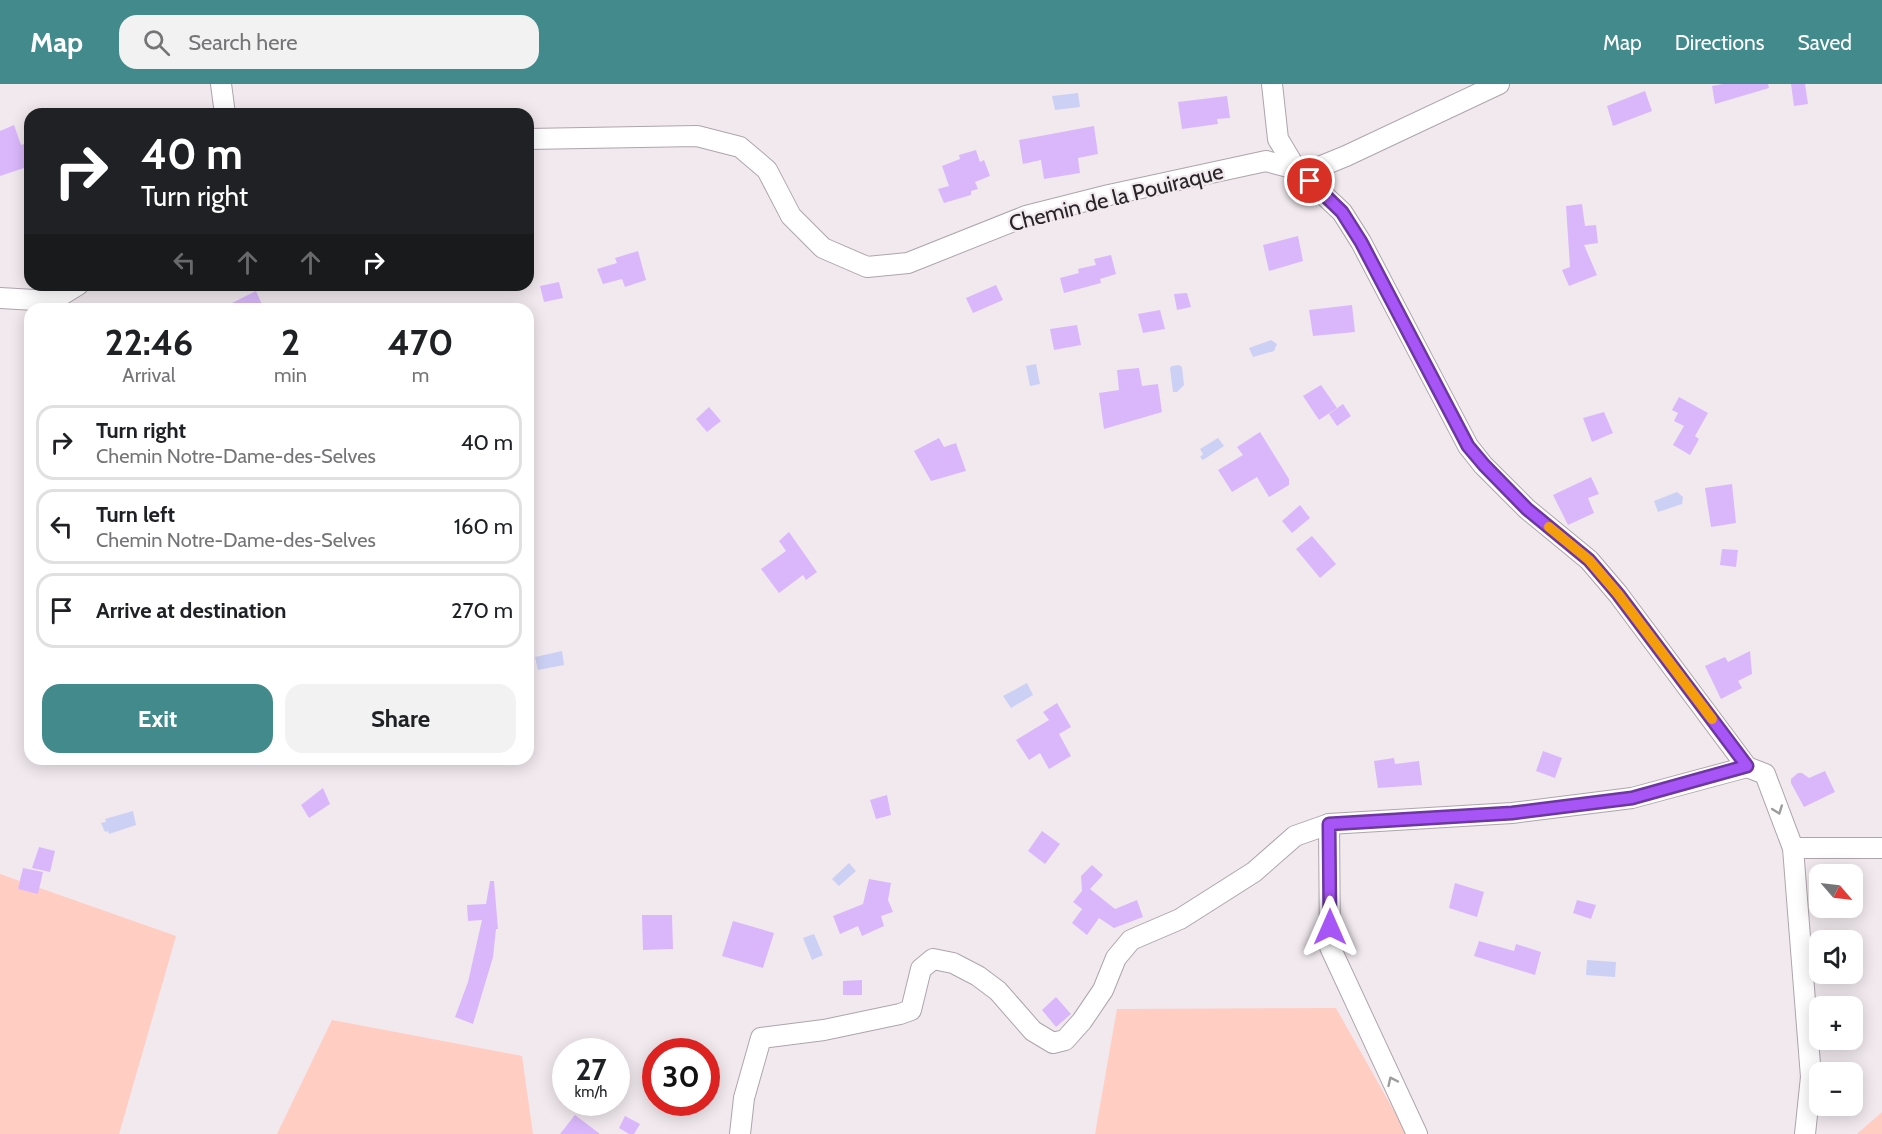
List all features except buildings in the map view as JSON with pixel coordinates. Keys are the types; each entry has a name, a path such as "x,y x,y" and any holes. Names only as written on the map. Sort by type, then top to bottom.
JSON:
{"street":[{"path":"221,84 224,108"},
{"path":"1272,84 1278,139 1296,169 1342,212 1361,242 1468,446 1527,509 1589,560 1625,603 1747,766 1765,774 1792,848 1812,1077 1805,1134"},
{"path":"1296,169 1314,169 1346,156 1499,84"},
{"name":"Chemin de la Pouiraque","path":"534,139 697,136 740,147 767,170 791,216 823,248 867,267 908,263 1026,216 1109,195 1266,161 1296,169"},
{"path":"0,298 52,301 68,291"},
{"path":"740,1134 744,1098 761,1038 824,1030 911,1010 921,969 933,959 953,963 978,976 998,991 1033,1031 1053,1043 1065,1040 1082,1021 1102,990 1116,958 1131,940 1180,920 1254,872 1294,836 1329,824 1512,813 1632,798 1747,766"},
{"path":"1329,824 1330,947 1417,1134"},
{"path":"1792,848 1882,848"}],"shaded area":[{"path":"0,874 176,936 119,1134 0,1134"},
{"path":"1336,1008 1407,1134 1095,1134 1117,1009"},
{"path":"332,1020 522,1056 533,1134 277,1134"},
{"path":"1882,1112 1882,1134 1857,1134"}],"water":[{"path":"1078,93 1080,107 1055,110 1052,96"},
{"path":"1271,340 1277,344 1274,351 1253,357 1249,348"},
{"path":"1036,364 1040,384 1030,386 1026,366"},
{"path":"1179,365 1182,367 1184,385 1177,392 1173,392 1170,368"},
{"path":"1218,438 1224,446 1203,460 1200,457 1203,454 1200,449"},
{"path":"1677,492 1683,497 1682,504 1658,512 1654,501"},
{"path":"562,651 564,665 538,670 535,657"},
{"path":"1027,683 1033,695 1011,708 1003,696"},
{"path":"133,811 136,825 109,834 108,831 105,832 101,823 106,822 105,819"},
{"path":"849,863 856,871 839,886 832,879"},
{"path":"814,934 823,955 812,960 803,938"},
{"path":"1587,960 1616,962 1615,977 1586,975"}],"slow traffic":[{"path":"1549,527 1589,560 1618,594 1712,719"}],"route":[{"path":"1310,181 1342,212 1361,242 1468,446 1527,509 1589,560 1618,594 1747,766 1700,781 1632,798 1512,813 1329,824 1330,927"}]}
